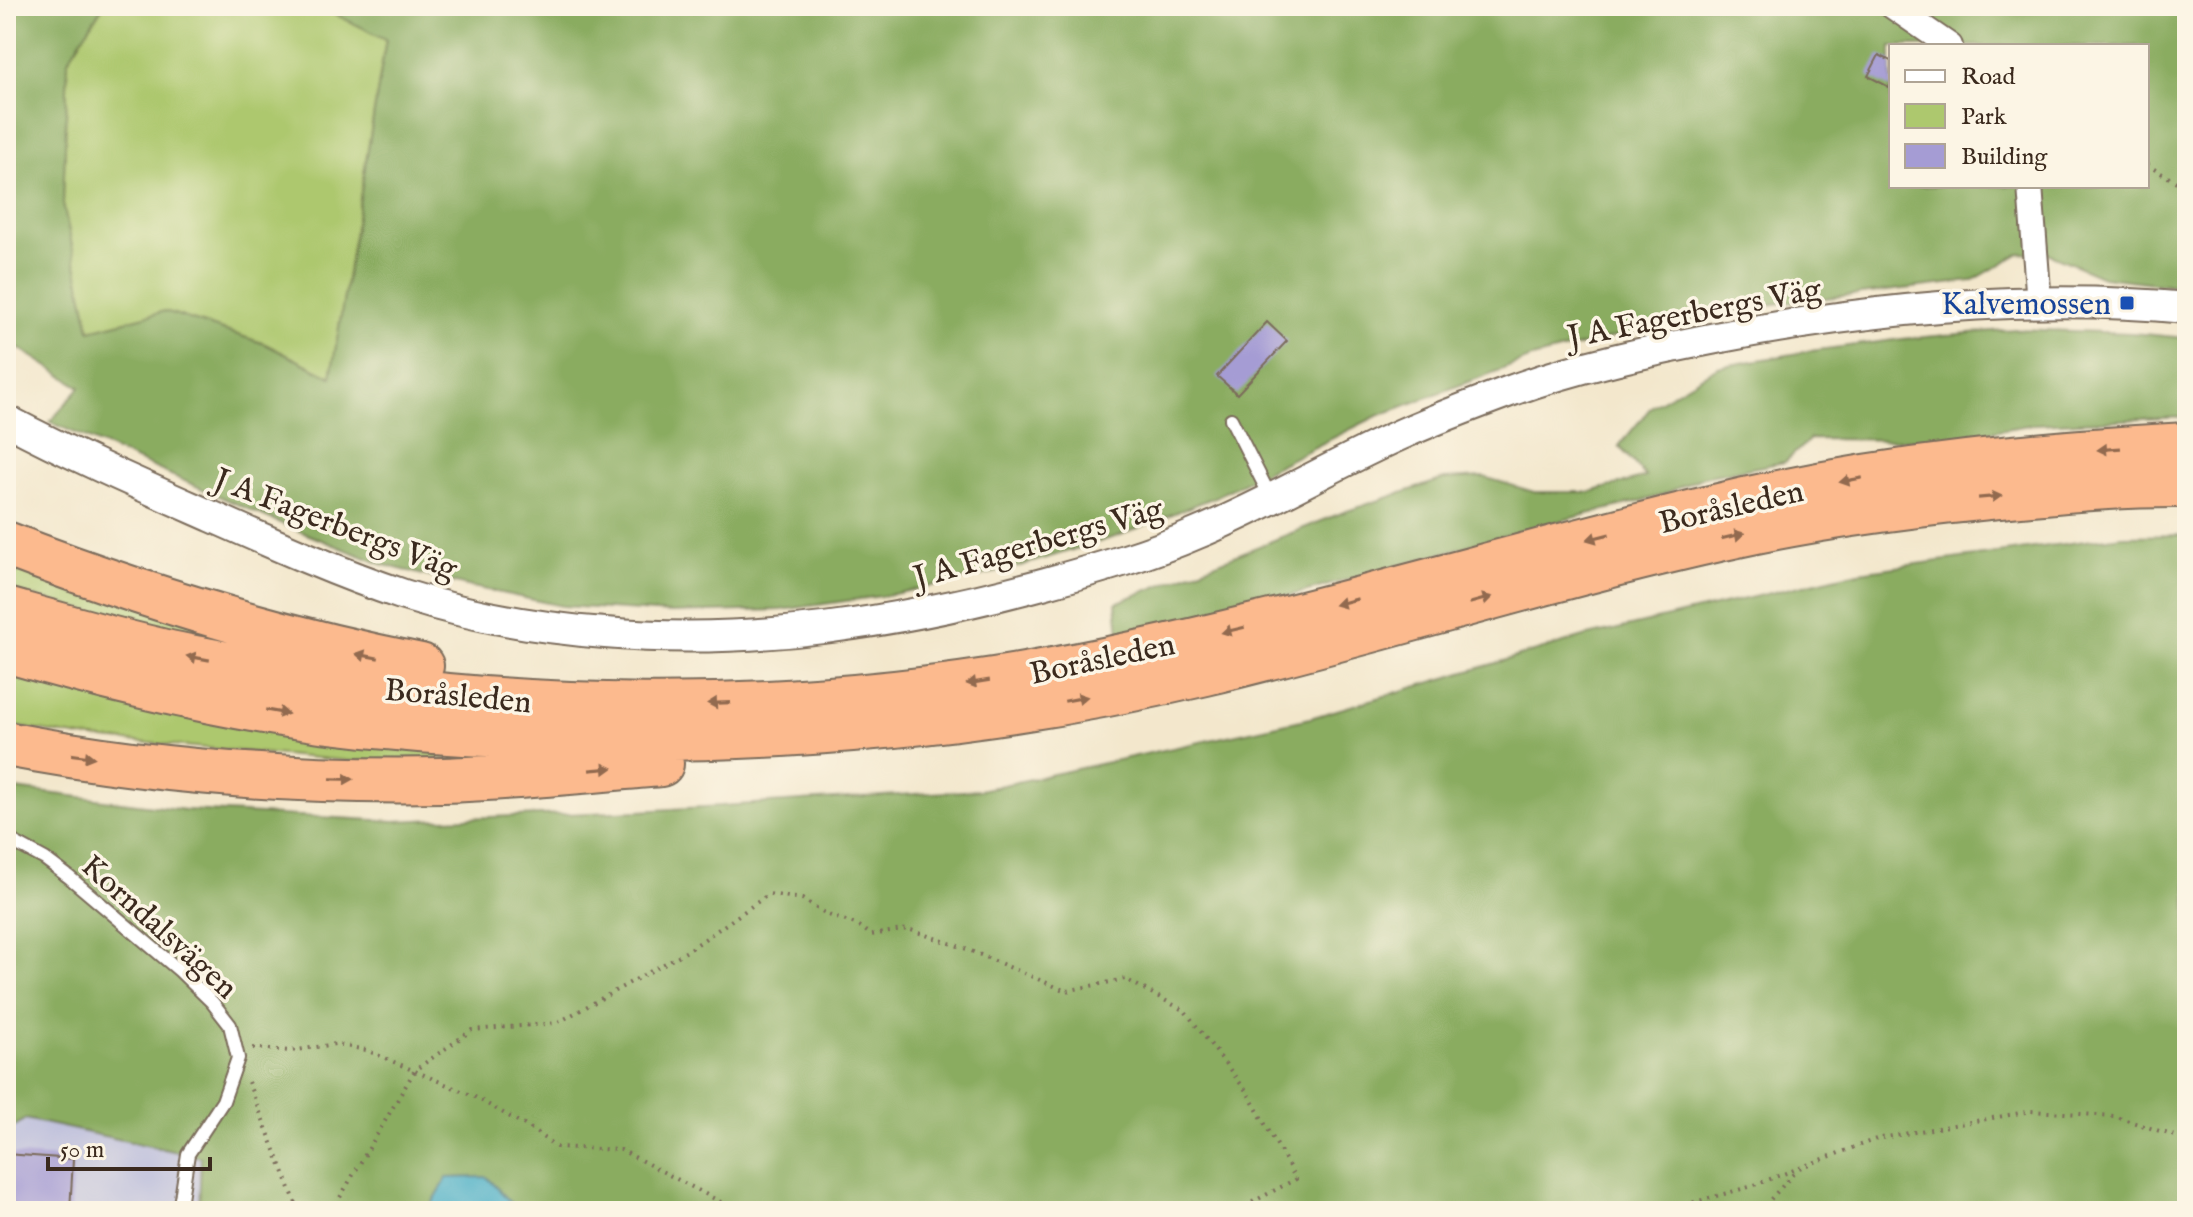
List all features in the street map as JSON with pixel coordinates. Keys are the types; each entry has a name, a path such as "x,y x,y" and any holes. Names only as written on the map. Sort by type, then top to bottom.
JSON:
{"highway":[{"name":"Boråsleden","path":"6,610 160,651 320,681 524,702 646,706 825,699 1033,673 1303,614 1486,565 1792,491 1864,477 1980,460 2187,445"},
{"name":"Boråsleden","path":"6,650 200,699 320,720 438,733 588,739 793,735 944,721 1060,702 1203,673 1666,551 1760,530 1861,512 1968,499 2075,489 2187,485"},
{"path":"6,544 144,585 347,652 646,706"},
{"path":"6,744 151,766 247,775 443,780 785,753 944,721"}],"street":[{"path":"1892,6 1947,44"},
{"path":"2030,188 2039,303"},
{"name":"J A Fagerbergs Väg","path":"6,420 79,459 297,554 407,596 521,623 607,633 707,637 816,631 965,606 1108,565 1197,534 1404,433 1515,389 1632,354 1775,327 1893,312 2039,303 2127,303 2187,308"}],"lane":[{"path":"1231,419 1271,498"},
{"name":"Korndalsvägen","path":"6,838 45,859 180,971 212,1002 230,1025 238,1052"},
{"path":"179,1211 188,1154 223,1101 238,1052"}],"path":[{"path":"72,6 82,15 94,6"},
{"path":"2149,166 2187,188"},
{"path":"332,1211 415,1070 472,1030 557,1023 689,950 769,894 802,899 828,915 858,925 871,935 908,929 964,948 1066,991 1125,979 1185,1011 1247,1092 1296,1179 1243,1207 1225,1211"},
{"path":"299,1211 238,1052 291,1051 335,1044 366,1050 473,1096 530,1128 556,1147 621,1150 738,1211"},
{"path":"1662,1211 1796,1170 1876,1139 2031,1111 2114,1116 2187,1140"},
{"path":"1760,1211 1796,1170"}],"shaded area":[{"path":"25,1119 201,1157 199,1211 6,1211 6,1133"}],"green space":[{"path":"6,6 103,6 68,60 63,204 90,330 165,311 265,344 331,377 386,39 322,6 2187,6 2187,287 2103,277 2050,254 2020,253 1972,281 1766,305 1646,329 1532,358 1375,417 1217,496 1118,536 1007,570 889,595 781,610 671,613 562,606 384,565 289,527 50,422 80,387 6,340"},
{"path":"103,6 322,6 386,38 331,377 265,344 165,311 90,330 63,204 68,60"},
{"path":"2015,329 2187,338 2187,417 2035,424 1937,440 1810,439 1785,462 1703,477 1657,497 1527,529 1304,592 1152,630 1119,633 1116,603 1344,512 1444,479 1484,477 1534,492 1590,492 1646,477 1619,446 1652,406 1718,367 1902,339"},
{"path":"2187,535 2187,1211 561,1211 549,1203 514,1206 487,1177 447,1178 428,1211 199,1211 201,1157 25,1119 6,1133 6,788 186,810 394,821 639,811 980,790 1310,718 1584,637 1859,572 2122,536"},
{"path":"6,560 328,656 192,638 6,589"},
{"path":"6,673 181,716 532,755 350,761 81,737 6,725"}],"water":[{"path":"487,1177 514,1206 549,1203 561,1211 428,1211 447,1178"}],"building":[{"path":"1879,55 1889,60 1889,87 1868,76"},
{"path":"1267,322 1287,341 1237,394 1217,376"},
{"path":"6,1154 73,1159 70,1211 6,1211"}],"place":[{"name":"Kalvemossen","path":"2127,303"}]}
